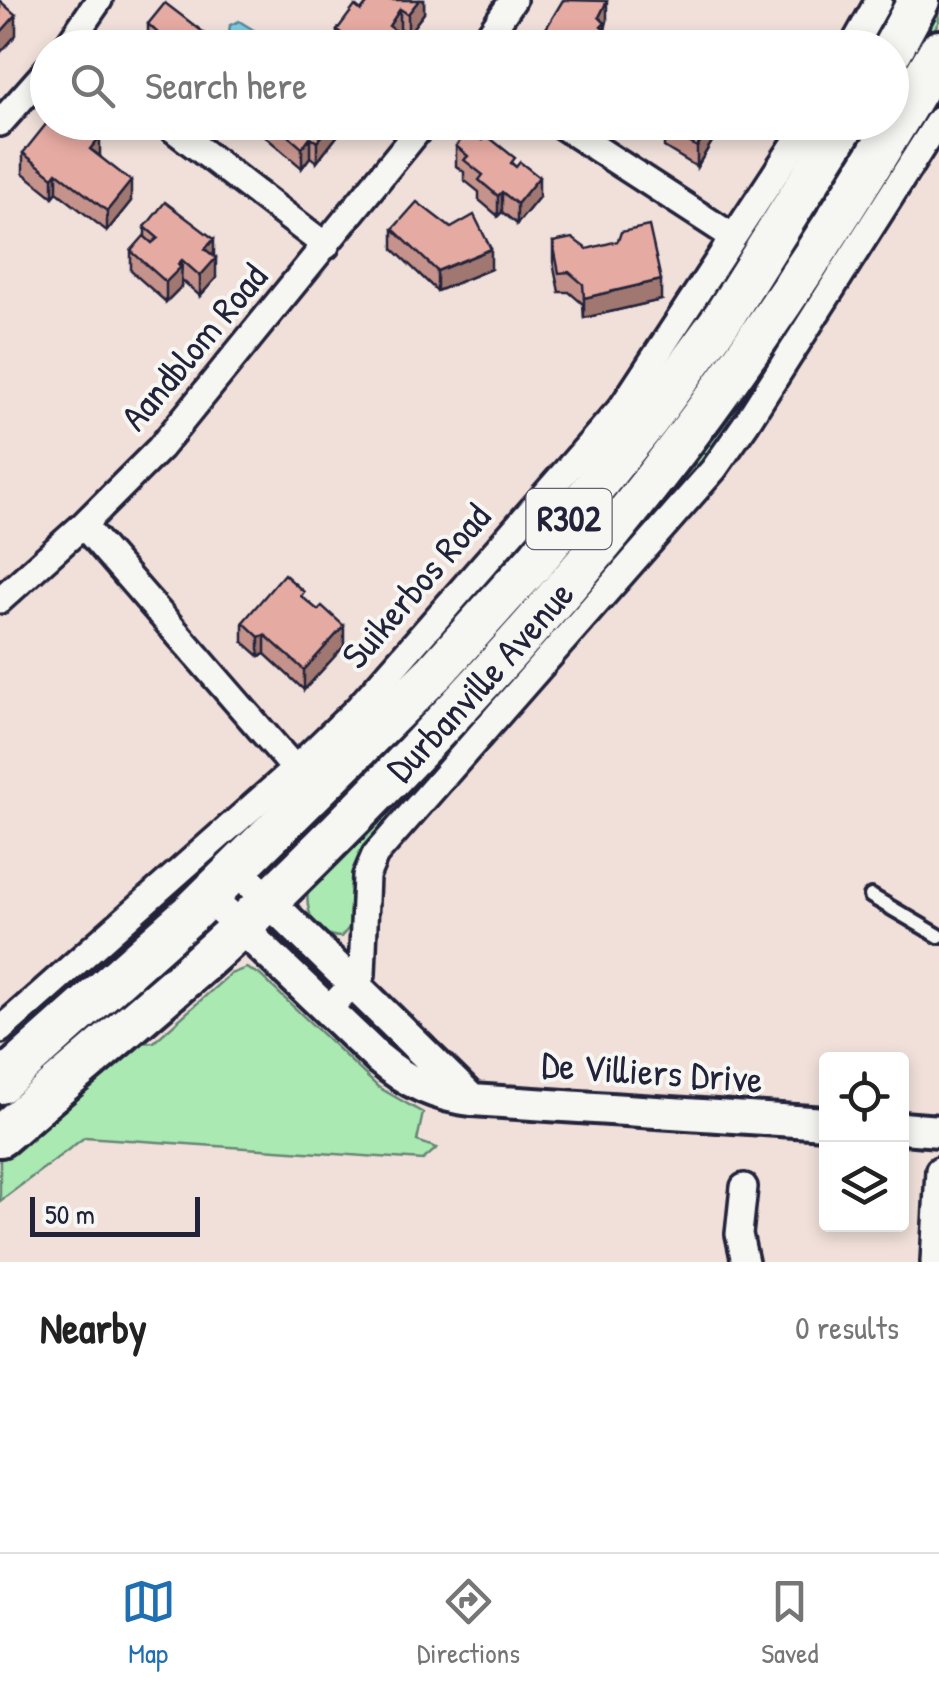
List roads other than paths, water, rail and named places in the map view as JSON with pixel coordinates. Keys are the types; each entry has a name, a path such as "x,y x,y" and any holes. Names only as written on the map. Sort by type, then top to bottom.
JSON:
{"main road":[{"path":"903,30 920,0"},
{"name":"Durbanville Avenue","path":"909,102 939,51"},
{"name":"Durbanville Avenue","path":"0,1084 221,882 435,672 536,560 649,419 724,316 835,140"},
{"name":"Durbanville Avenue","path":"0,1136 254,914 525,634 651,483 798,280 887,140"}],"street":[{"path":"78,30 99,0"},
{"path":"492,30 513,0"},
{"path":"862,30 879,0"},
{"path":"0,123 30,89"},
{"path":"327,1011 362,974 366,876 375,855 714,469 939,120"},
{"path":"188,140 326,246"},
{"name":"Aandblom Road","path":"0,600 160,448 411,140"},
{"path":"583,140 733,238"},
{"name":"Suikerbos Road","path":"0,1030 296,769 358,708 622,407 796,140"},
{"path":"82,525 296,769"},
{"name":"De Villiers Drive","path":"221,882 254,914 352,985 472,1100"},
{"name":"De Villiers Drive","path":"254,914 327,1011 408,1080 449,1098 819,1124"},
{"path":"909,1129 939,1131"},
{"path":"934,1262 939,1170"},
{"path":"744,1188 739,1234 745,1262"}],"lane":[{"path":"871,896 939,936"}],"water":[{"path":"239,21 254,30 229,30 230,25"}]}
